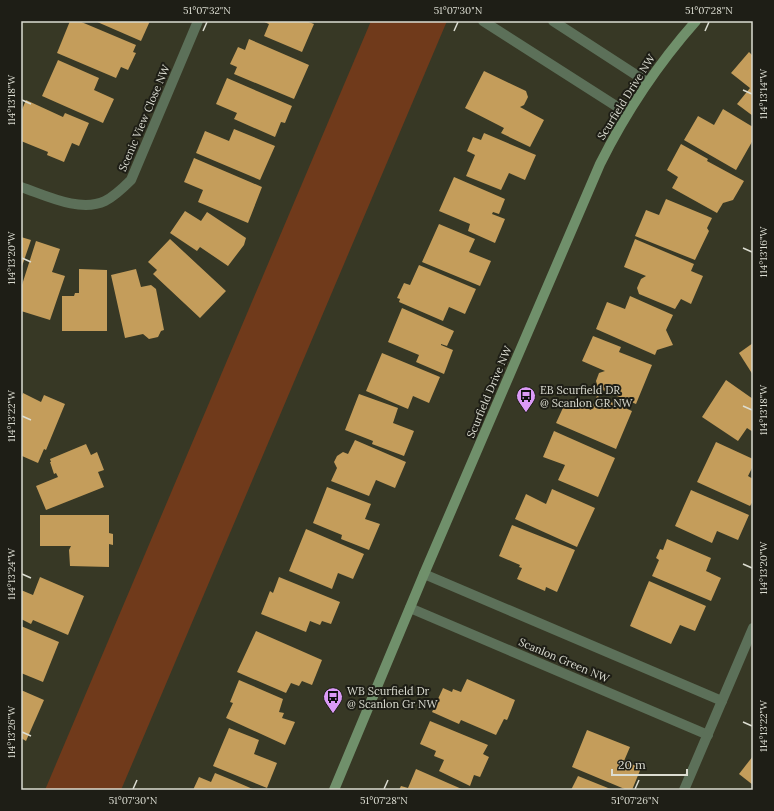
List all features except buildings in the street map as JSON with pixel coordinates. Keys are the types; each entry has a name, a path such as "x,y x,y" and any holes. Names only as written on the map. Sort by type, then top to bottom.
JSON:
{"street":[{"name":"Scenic View Close NW","path":"21,187 70,203 88,206 104,202 116,194 131,180 198,21"},
{"path":"482,21 627,113"},
{"path":"553,21 647,82"},
{"name":"Scurfield Drive NW","path":"334,790 424,574 600,164 627,113 647,82 669,51 696,21"},
{"path":"424,574 722,701"},
{"name":"Scanlon Green NW","path":"410,608 708,735"},
{"path":"684,790 753,628"}],"shaded area":[{"path":"371,21 447,21 121,790 45,790"}],"place":[{"name":"EB Scurfield DR @ Scanlon GR NW","path":"526,413"},
{"name":"WB Scurfield Dr @ Scanlon Gr NW","path":"333,714"}]}
